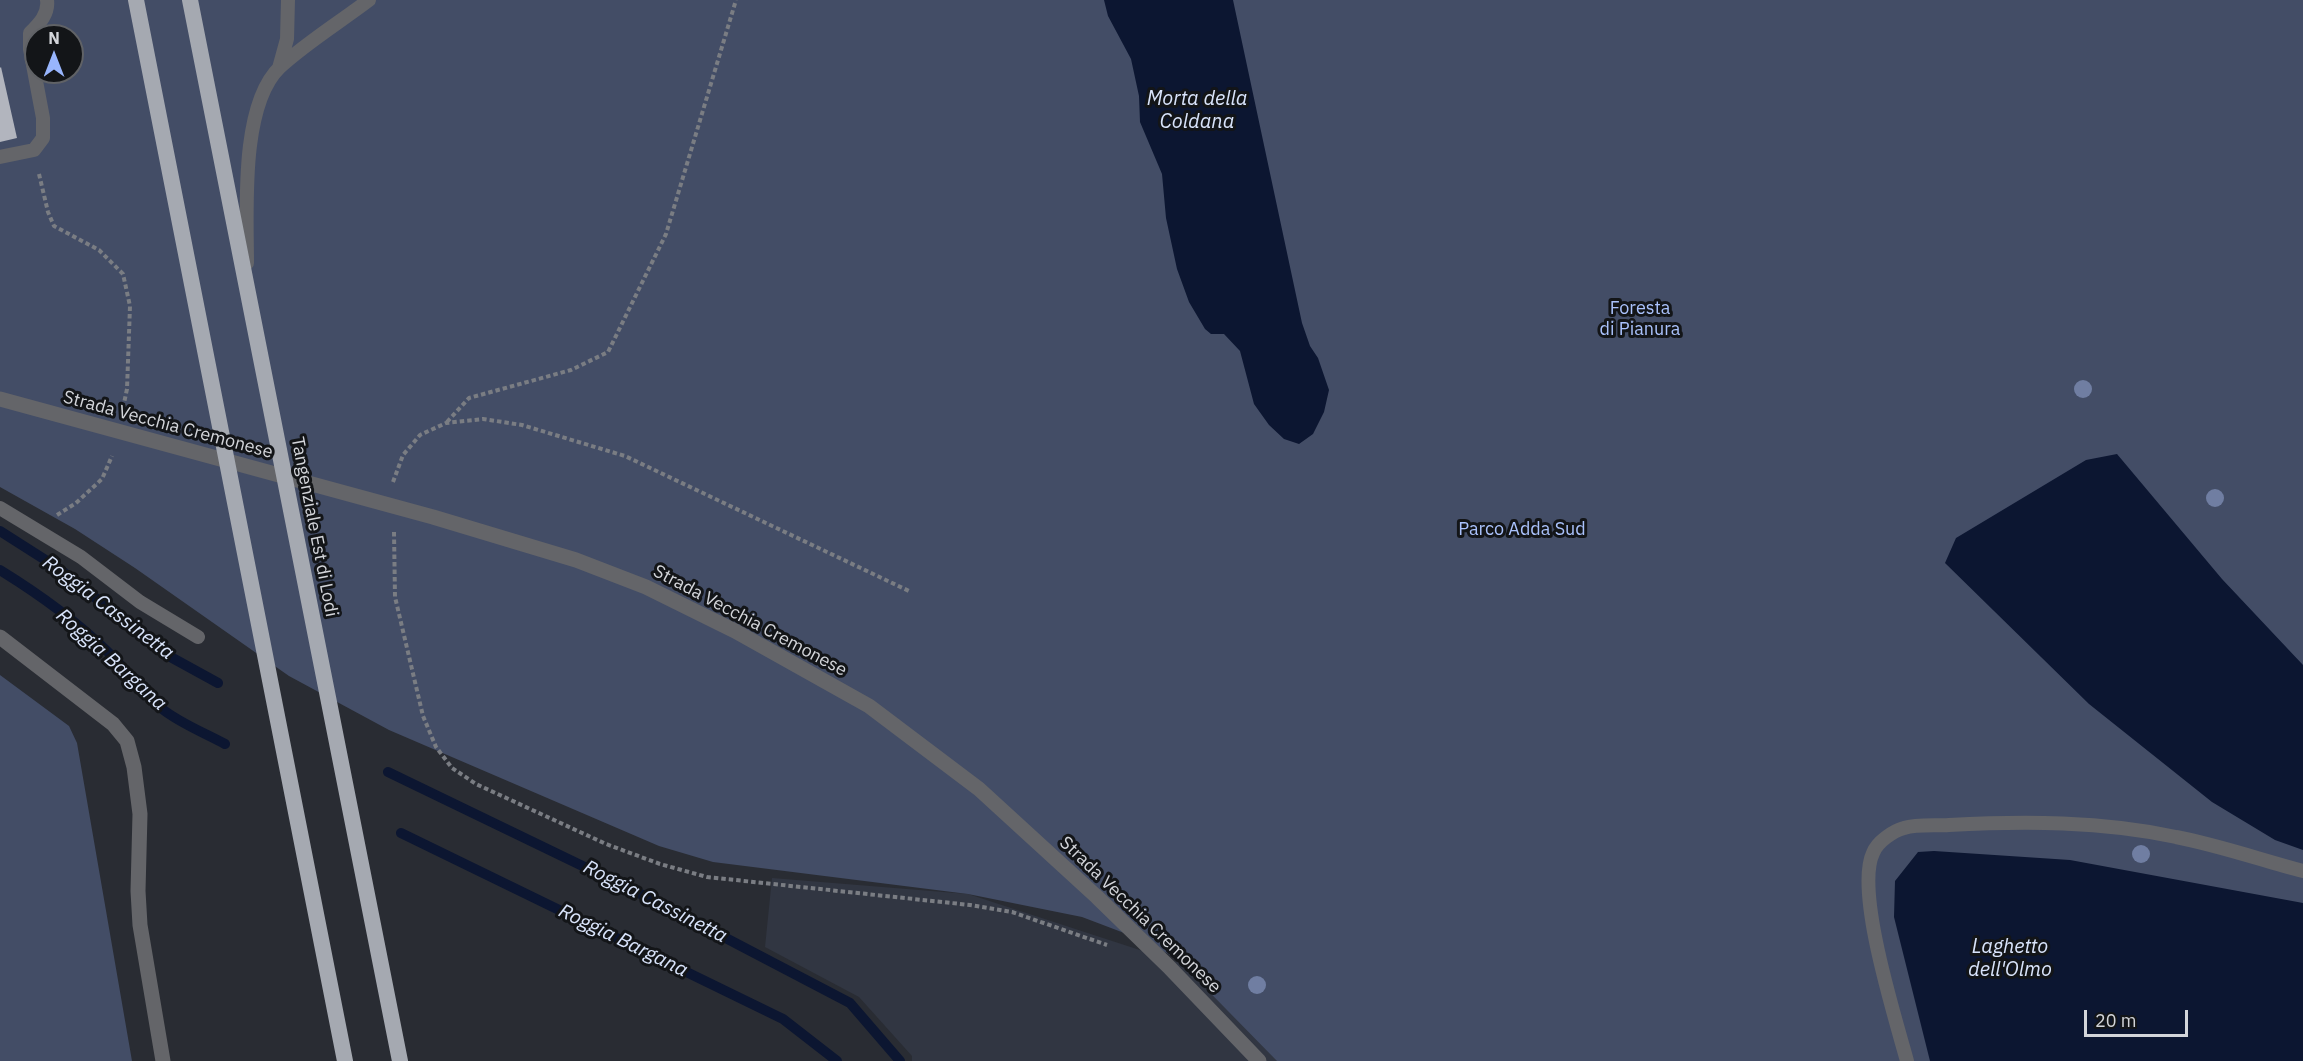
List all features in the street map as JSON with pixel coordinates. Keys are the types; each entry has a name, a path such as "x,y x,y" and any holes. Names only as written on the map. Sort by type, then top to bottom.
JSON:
{"highway":[{"path":"136,0 345,1061"},
{"name":"Tangenziale Est di Lodi","path":"190,0 400,1061"}],"street":[{"name":"Strada Vecchia Cremonese","path":"0,399 433,517 576,560 646,587 735,631 869,706 979,789 1112,911 1259,1061"},
{"path":"0,637 113,724 127,741 134,767 140,814 138,891 140,926 163,1061"}],"lane":[{"path":"0,157 34,150 43,138 43,118 30,49 30,33 41,22 48,6 47,0"},
{"path":"279,68 287,39 288,0"},
{"path":"246,286 247,195 253,120 264,89 279,68 369,0"},
{"path":"0,508 81,557 140,602 198,637"},
{"path":"1907,1061 1875,934 1867,888 1867,867 1874,850 1887,837 1904,828 1986,823 2114,826 2177,837 2303,871"}],"path":[{"path":"446,423 469,398 572,370 608,351 666,234 736,0"},
{"path":"34,150 48,212 54,226 99,250 123,274 130,306 128,389 123,410"},
{"path":"393,490 393,479 403,455 420,435 446,423 483,419 522,425 625,456 909,591"},
{"path":"36,529 76,503 102,479 114,451"},
{"path":"394,526 394,597 423,716 436,747 452,768 476,784 606,844 660,864 707,877 970,905 1012,912 1112,947"}],"shaded area":[{"path":"772,878 968,894 1195,968 1288,1061 912,1061 912,1056 859,997 765,947"}],"green space":[{"name":"Parco Adda Sud","path":"0,0 2303,0 2303,1061 1277,1061 1176,958 1140,939 1082,917 968,894 713,862 659,846 389,730 289,676 135,568 75,529 0,487"},
{"path":"0,675 69,726 77,743 132,1061 0,1061"}],"water":[{"name":"Morta della Coldana","path":"1104,0 1233,0 1302,323 1329,390 1324,412 1313,434 1299,444 1284,439 1269,425 1254,404 1240,351 1224,334 1211,334 1205,329 1189,302 1177,269 1166,218 1162,174 1140,122 1139,96 1131,59 1108,16"},
{"path":"2117,454 2222,579 2303,665 2303,850 2275,840 2212,802 2089,704 1945,563 1956,538 2086,460"},
{"name":"Laghetto dell'Olmo","path":"1934,851 2070,860 2303,903 2303,1061 1930,1061 1894,917 1895,881 1918,852"}],"building":[{"path":"0,68 17,138 0,142"}],"waterway":[{"name":"Roggia Cassinetta","path":"0,531 58,568 167,655 218,683"},
{"name":"Roggia Bargana","path":"0,570 42,598 95,639 161,708 225,744"},
{"name":"Roggia Cassinetta","path":"388,772 655,901 850,1003 900,1061"},
{"name":"Roggia Bargana","path":"401,833 783,1019 837,1061"}],"park label":[{"name":"Foresta di Pianura","path":"1640,319"}]}
